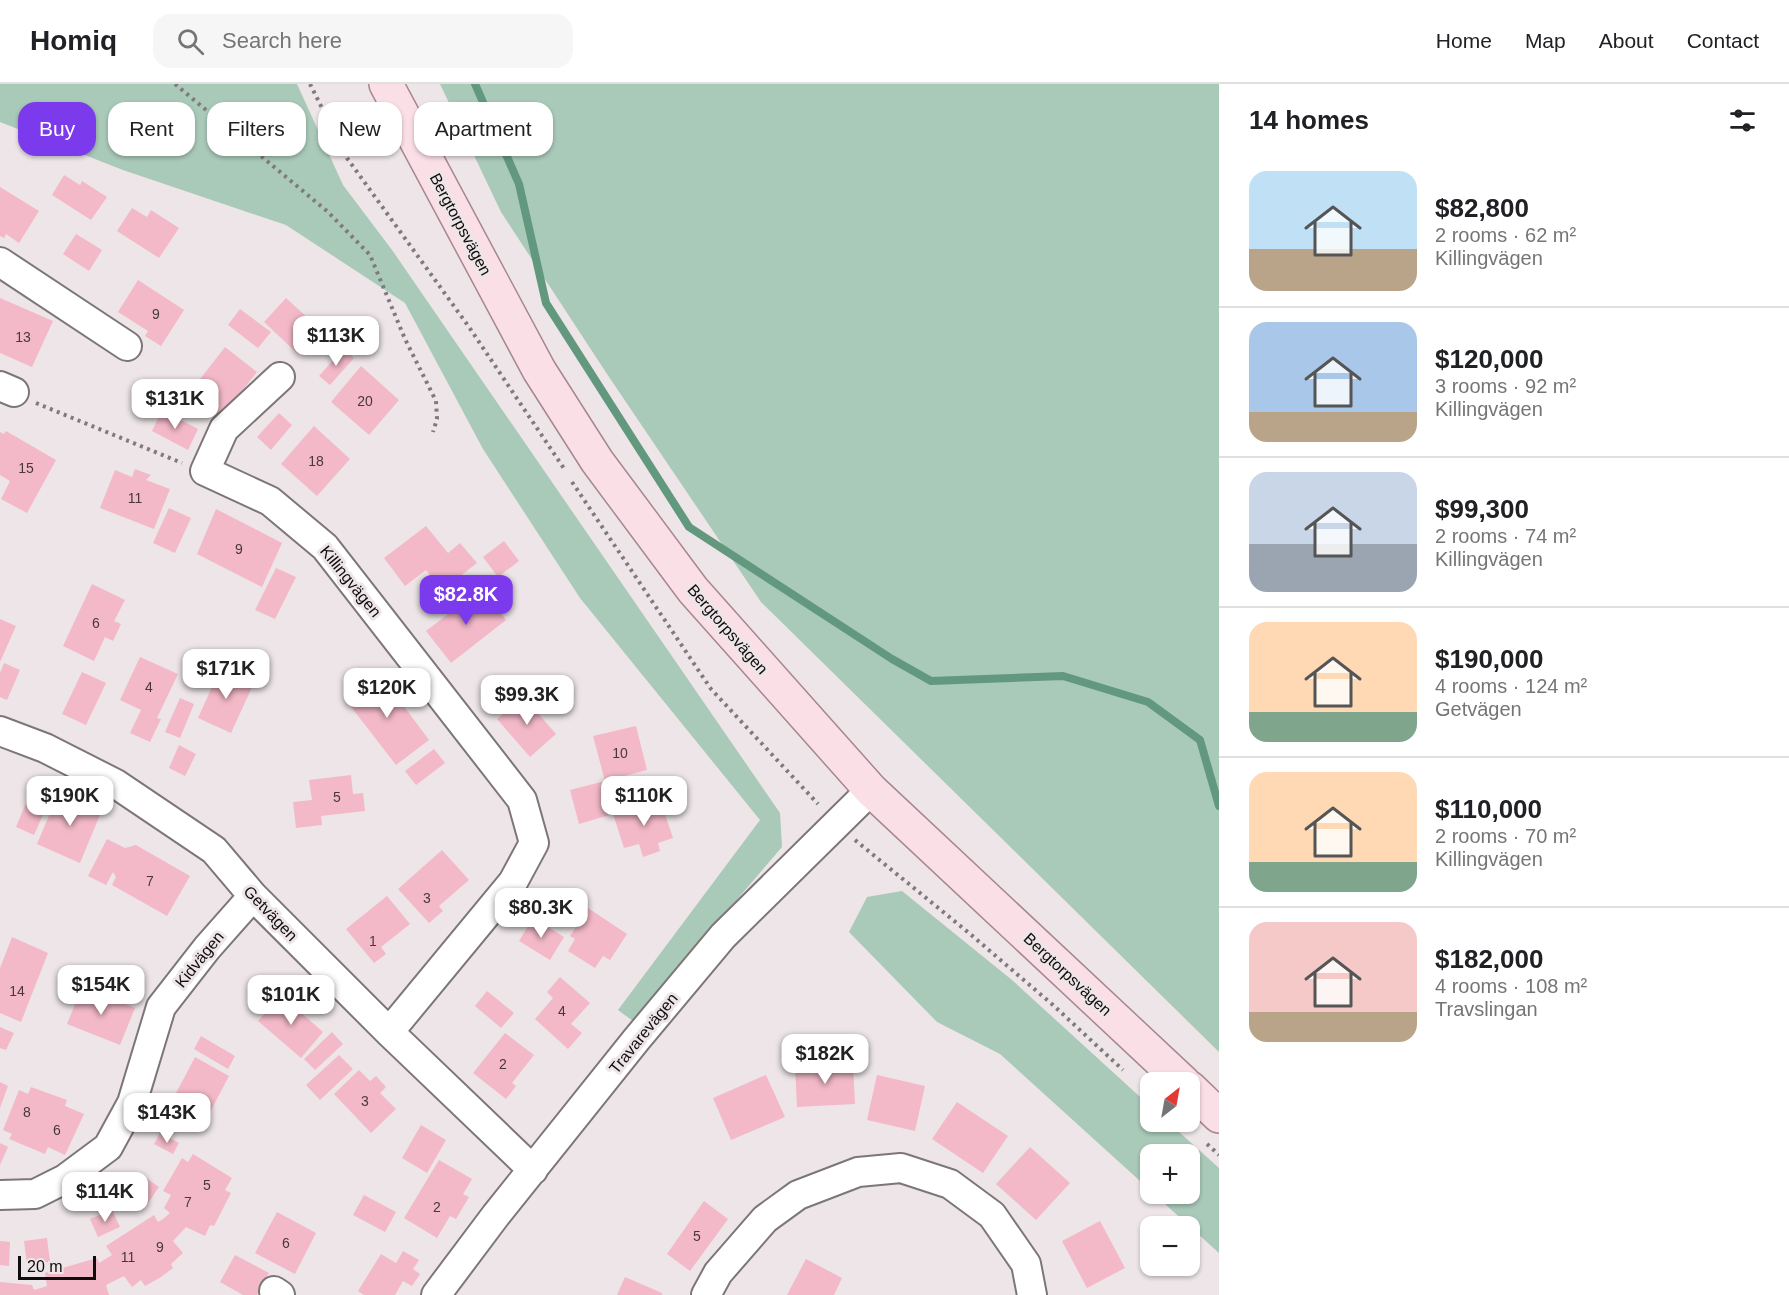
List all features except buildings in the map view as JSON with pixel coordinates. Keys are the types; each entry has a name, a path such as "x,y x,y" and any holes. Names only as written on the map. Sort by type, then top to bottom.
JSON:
{"main road":[{"name":"Bergtorpsvägen","path":"386,84 539,370 597,461 693,590 870,790 1172,1072"},
{"path":"1200,1098 1219,1116"}],"street":[{"path":"0,262 127,346"},
{"path":"205,471 224,429 280,377"},
{"name":"Killingvägen","path":"205,471 270,501 325,547 522,800 534,843 513,882 389,1032"},
{"name":"Getvägen","path":"0,731 45,748 116,784 214,850 253,896 389,1032 533,1170"},
{"name":"Travarevägen","path":"436,1295 496,1215 636,1040 723,936 870,790"},
{"name":"Kidvägen","path":"0,1195 35,1194 65,1179 108,1147 132,1103 161,1007 207,948 253,896"},
{"path":"706,1295 718,1273 765,1219 798,1195 858,1172 901,1168 950,1184 992,1215 1026,1264 1032,1295"}],"path":[{"path":"175,84 328,212 370,255 405,339 436,401 437,419 433,432"},
{"path":"7,389 69,418 168,459 205,471"},
{"path":"836,825 969,933 1124,1071"}],"green space":[{"path":"0,84 297,84 305,102 207,102 207,156 306,156 306,104 318,130 318,156 330,156 343,185 392,250 780,813 782,847 633,1021 618,1010 760,820 580,598 483,449 405,303 286,225 87,156 96,156 96,102 18,102 18,129 0,122"},
{"path":"440,84 1219,84 1219,1052 761,602 501,212 474,156 553,156 553,102 449,102"},
{"path":"902,891 1012,980 1140,1097 1140,1132 1179,1132 1192,1144 1140,1144 1140,1181 1000,1054 937,1022 849,932 867,897"},
{"path":"1200,1151 1219,1168 1219,1253 1200,1236 1200,1216 1178,1216 1165,1204 1200,1204"}],"waterway":[{"path":"475,84 519,184 546,303 689,527 892,659 931,681 1063,676 1148,702 1200,740 1219,806"}]}
